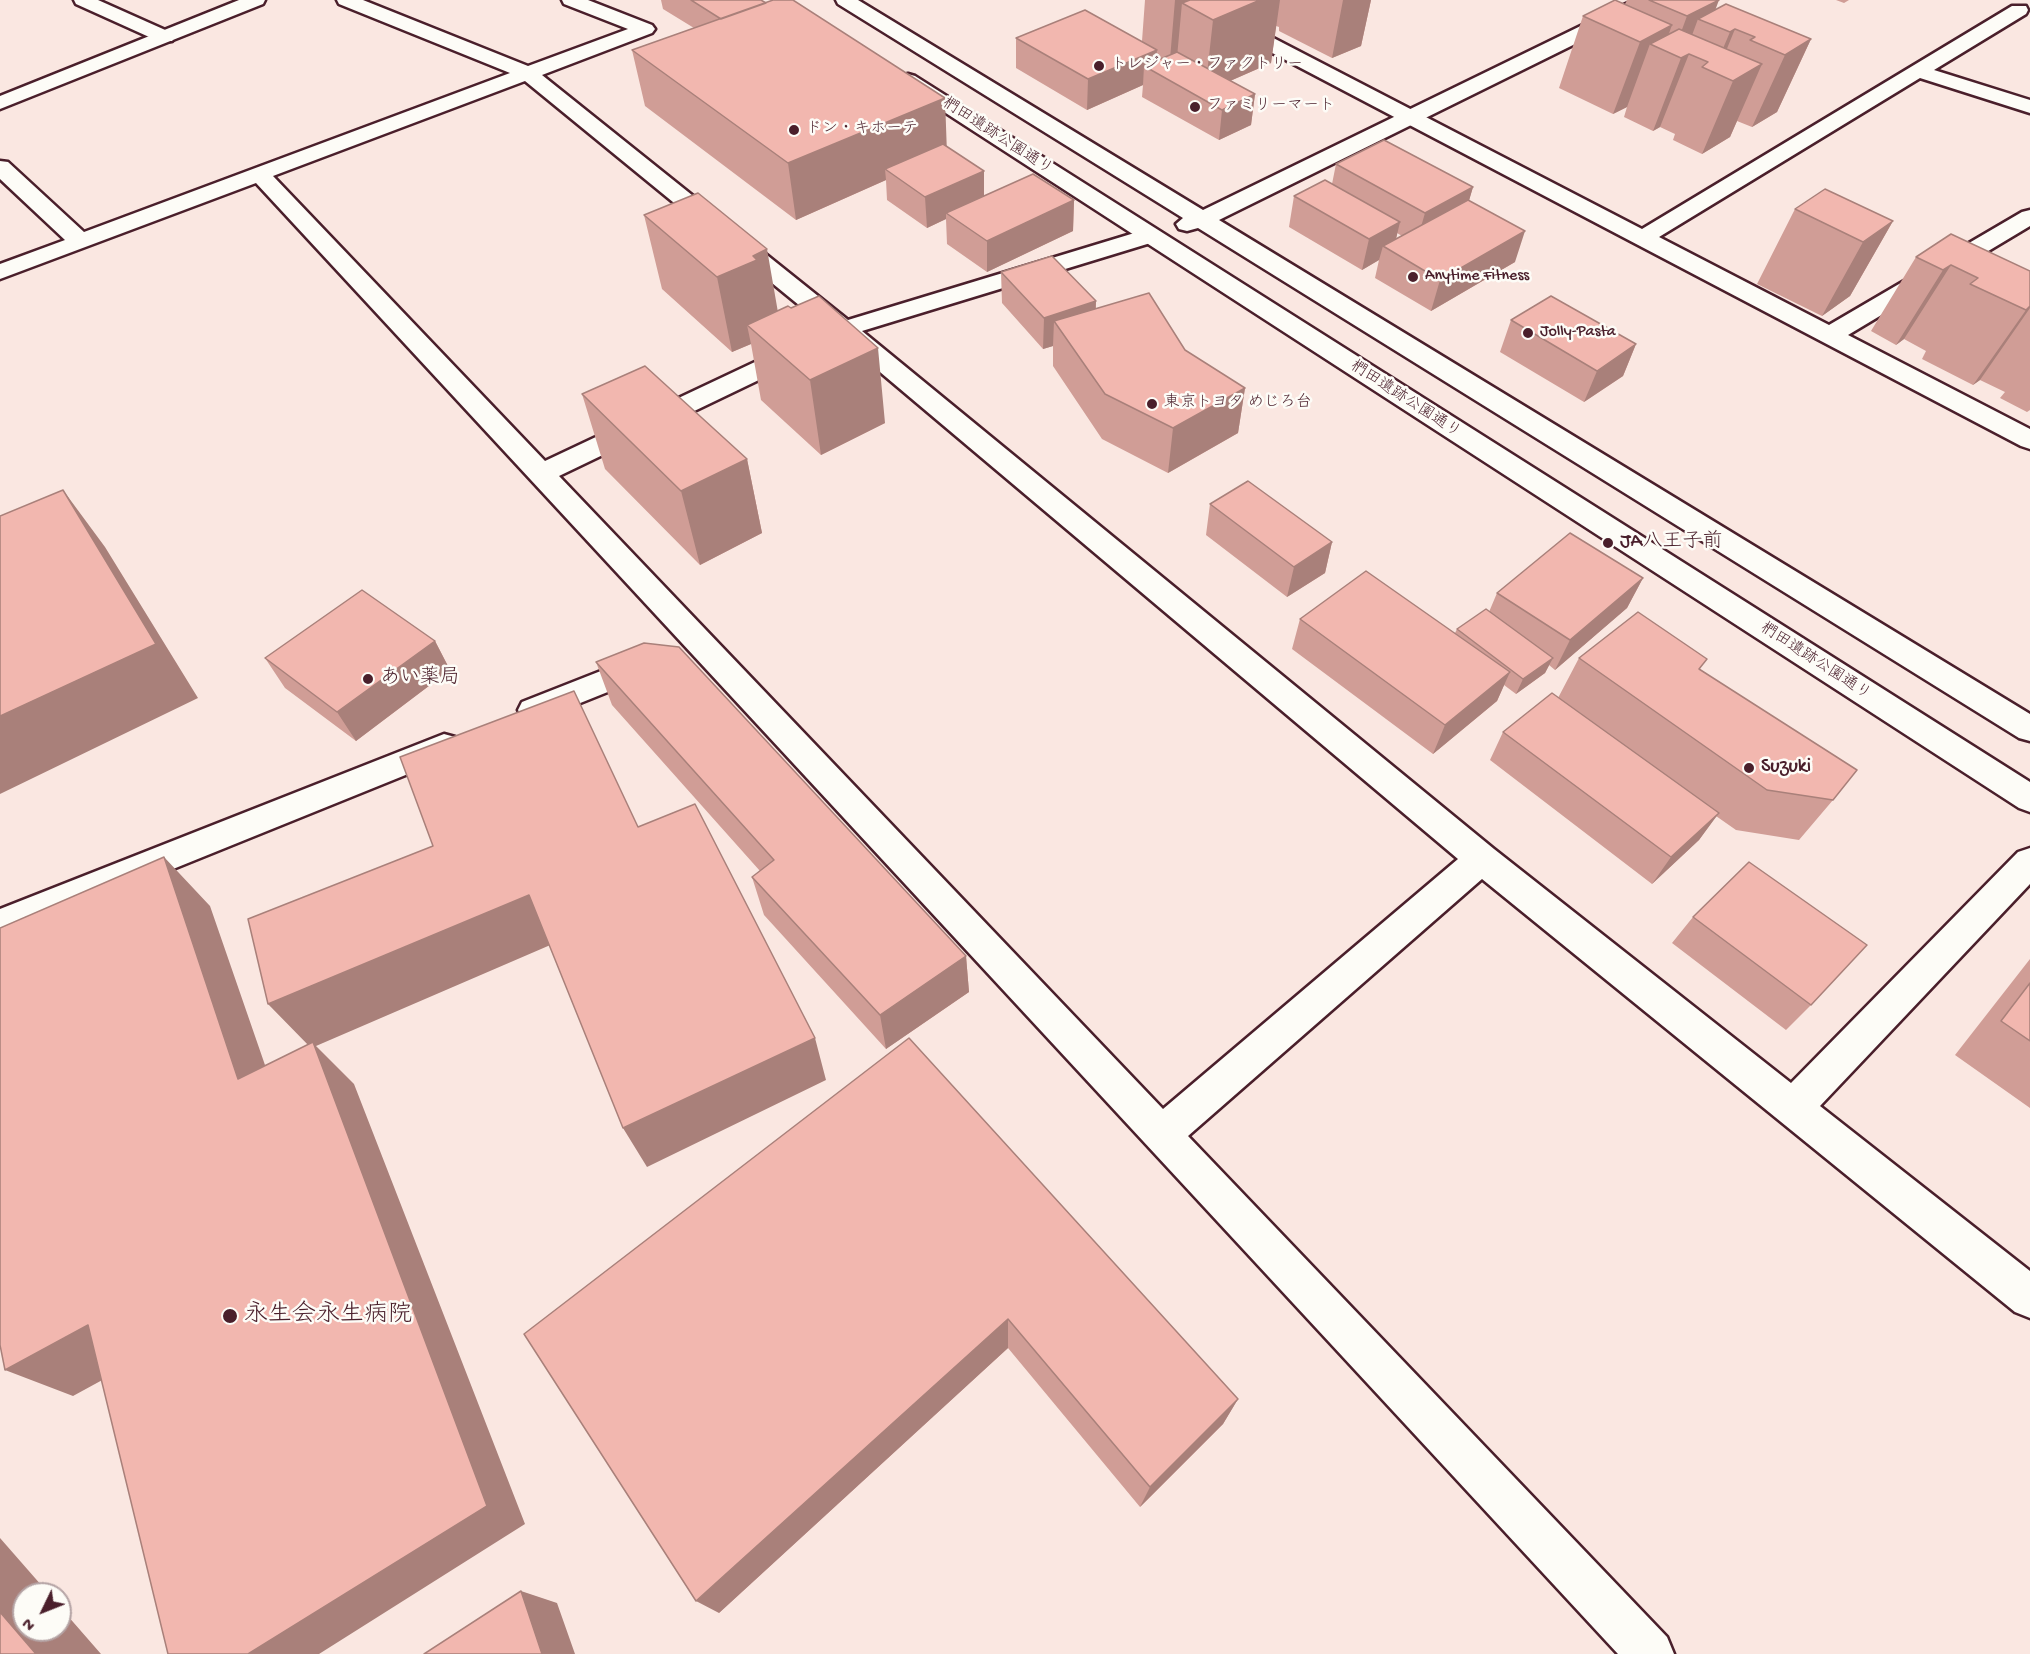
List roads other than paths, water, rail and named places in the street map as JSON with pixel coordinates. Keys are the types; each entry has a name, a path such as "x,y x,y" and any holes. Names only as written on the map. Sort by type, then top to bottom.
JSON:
{"street":[{"path":"83,0 165,37"},
{"path":"0,103 256,0"},
{"path":"346,0 528,73 844,329 1482,860 2030,1297"},
{"path":"0,272 645,29 571,0"},
{"name":"椚田遺跡公園通り","path":"845,0 2030,729"},
{"path":"1186,0 1237,17 1410,117 2030,440"},
{"path":"541,474 844,329 1202,219 1649,0"},
{"path":"1996,0 2024,13"},
{"path":"1641,239 1918,70 2024,13"},
{"name":"椚田遺跡公園通り","path":"888,67 2030,799"},
{"path":"1918,70 2030,107"},
{"path":"0,167 80,241"},
{"path":"260,175 1650,1654"},
{"path":"1828,336 2030,217"},
{"path":"512,719 700,643"},
{"path":"0,924 467,736"},
{"path":"1162,1134 1482,860"},
{"path":"1793,1108 2030,862"}],"place":[{"name":"トレジャー・ファクトリー","path":"1099,66"},
{"name":"ファミリーマート","path":"1195,107"},
{"name":"ドン・キホーテ","path":"794,130"},
{"name":"Anytime Fitness","path":"1413,277"},
{"name":"Jolly-Pasta","path":"1528,333"},
{"name":"東京トヨタ めじろ台","path":"1152,404"},
{"name":"JA八王子前","path":"1608,543"},
{"name":"あい薬局","path":"368,679"},
{"name":"Suzuki","path":"1749,768"},
{"name":"永生会永生病院","path":"230,1316"}]}
